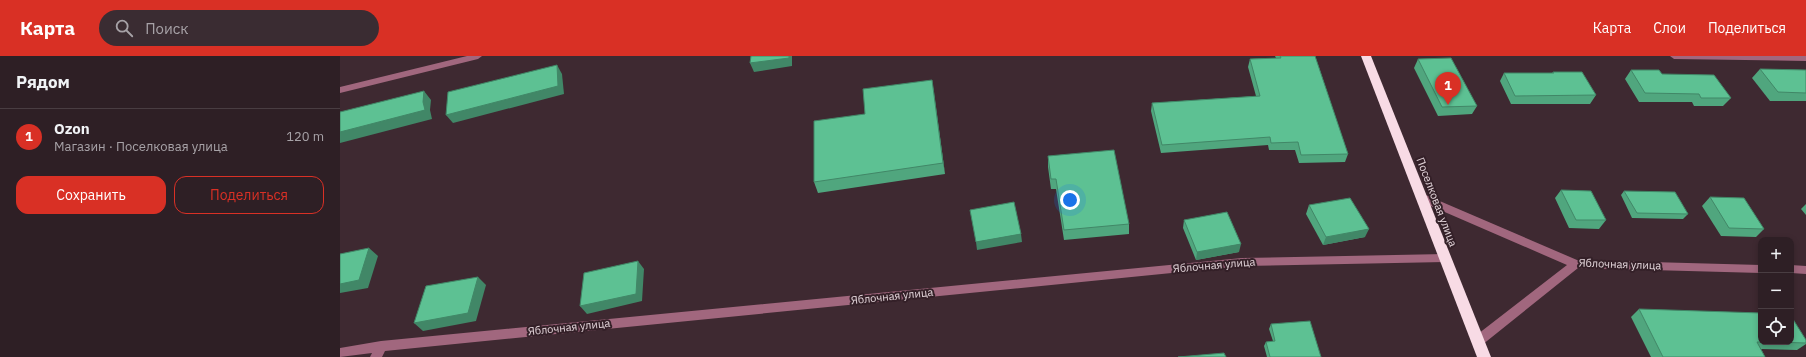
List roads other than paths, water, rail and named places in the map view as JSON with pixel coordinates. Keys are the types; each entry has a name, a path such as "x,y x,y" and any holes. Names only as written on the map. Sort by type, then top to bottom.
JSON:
{"highway":[{"name":"Поселковая улица","path":"1366,56 1484,357"}],"street":[{"path":"340,90 478,56"},
{"path":"1674,56 1806,58"},
{"name":"Яблочная улица","path":"1421,197 1576,264 1758,269"},
{"name":"Яблочная улица","path":"340,353 381,346 1242,262 1445,258"},
{"path":"1478,341 1576,264"},
{"path":"1794,269 1806,270"},
{"path":"376,357 381,346"}],"place":[{"name":"Ozon","path":"1448,105"}]}
